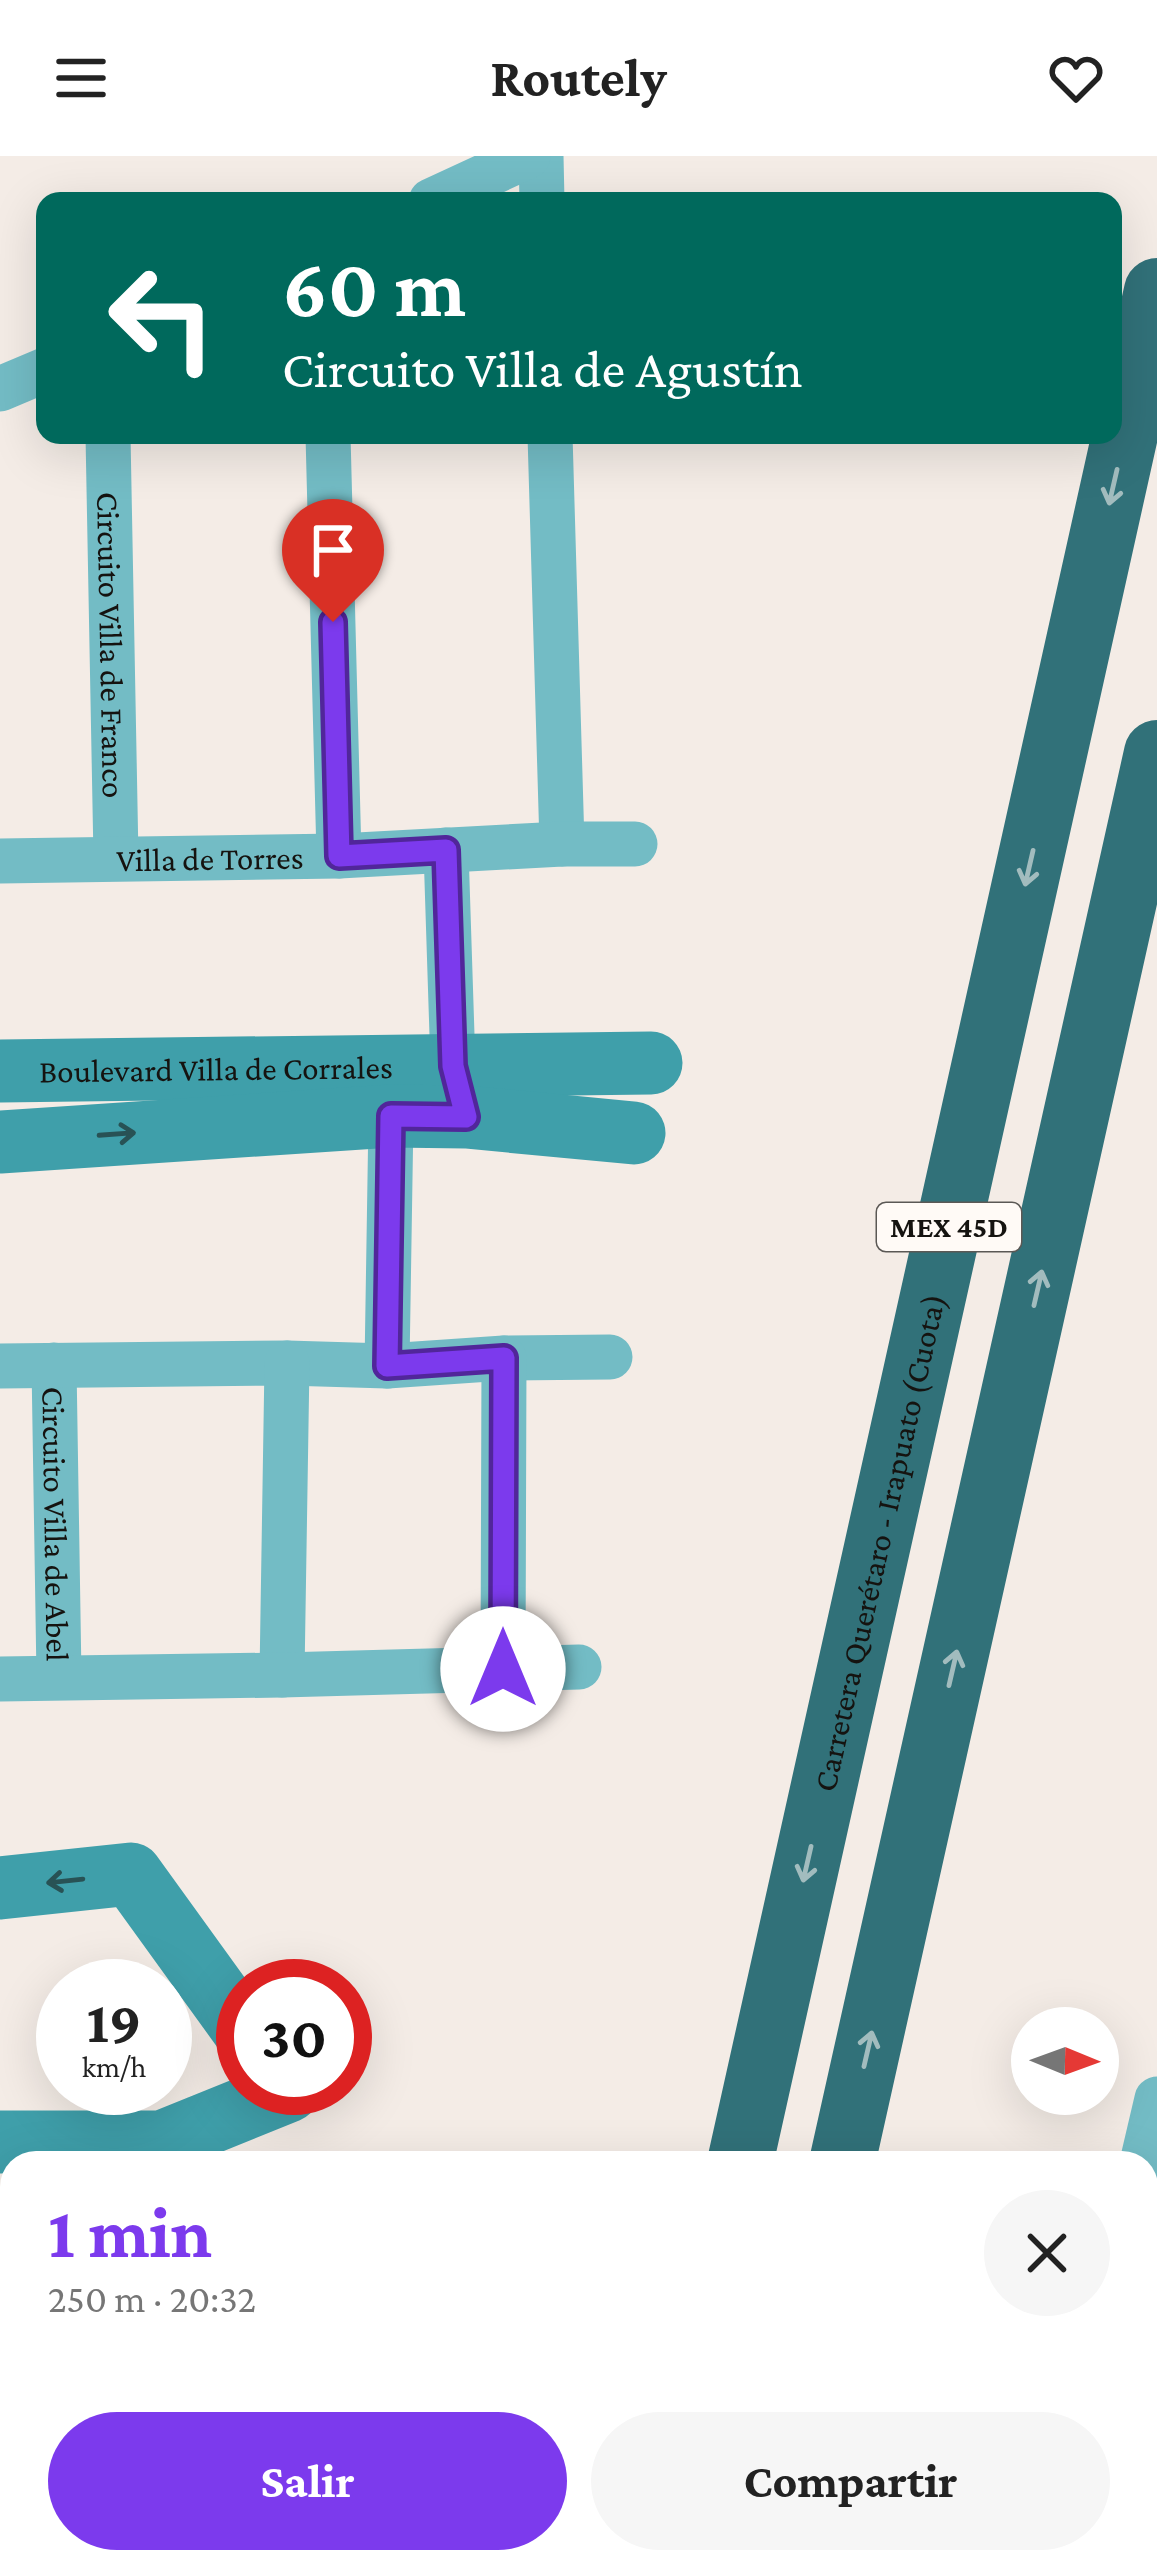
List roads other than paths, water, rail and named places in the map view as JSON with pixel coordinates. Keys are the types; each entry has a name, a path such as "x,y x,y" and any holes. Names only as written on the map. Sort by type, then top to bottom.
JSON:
{"highway":[{"name":"Carretera Querétaro - Irapuato (Cuota)","path":"743,2151 1157,291"},
{"name":"MEX 45D","path":"845,2151 1157,753"}],"street":[{"path":"450,192 528,156"},
{"path":"541,156 542,192"},
{"path":"0,389 36,374"},
{"name":"Circuito Villa de Franco","path":"108,444 116,858"},
{"path":"328,444 339,856"},
{"path":"550,444 562,844"},
{"name":"Villa de Torres","path":"0,861 339,856 635,844"},
{"path":"446,850 460,1091"},
{"name":"Boulevard Villa de Corrales","path":"0,1071 460,1091 651,1063"},
{"path":"381,1091 387,1366"},
{"name":"Boulevard Villa de Corrales","path":"0,1142 381,1091"},
{"name":"Boulevard Villa de Corrales","path":"460,1091 634,1133"},
{"path":"54,1365 387,1366 610,1357"},
{"path":"503,1669 504,1358"},
{"path":"282,1676 287,1363"},
{"name":"Circuito Villa de Abel","path":"0,1366 54,1365 59,1677 0,1679"},
{"path":"59,1677 579,1667"},
{"path":"0,1888 131,1874 216,1992"},
{"path":"1145,2151 1157,2099"},
{"path":"165,2151 236,2115"},
{"path":"0,2142 147,2151"}]}
